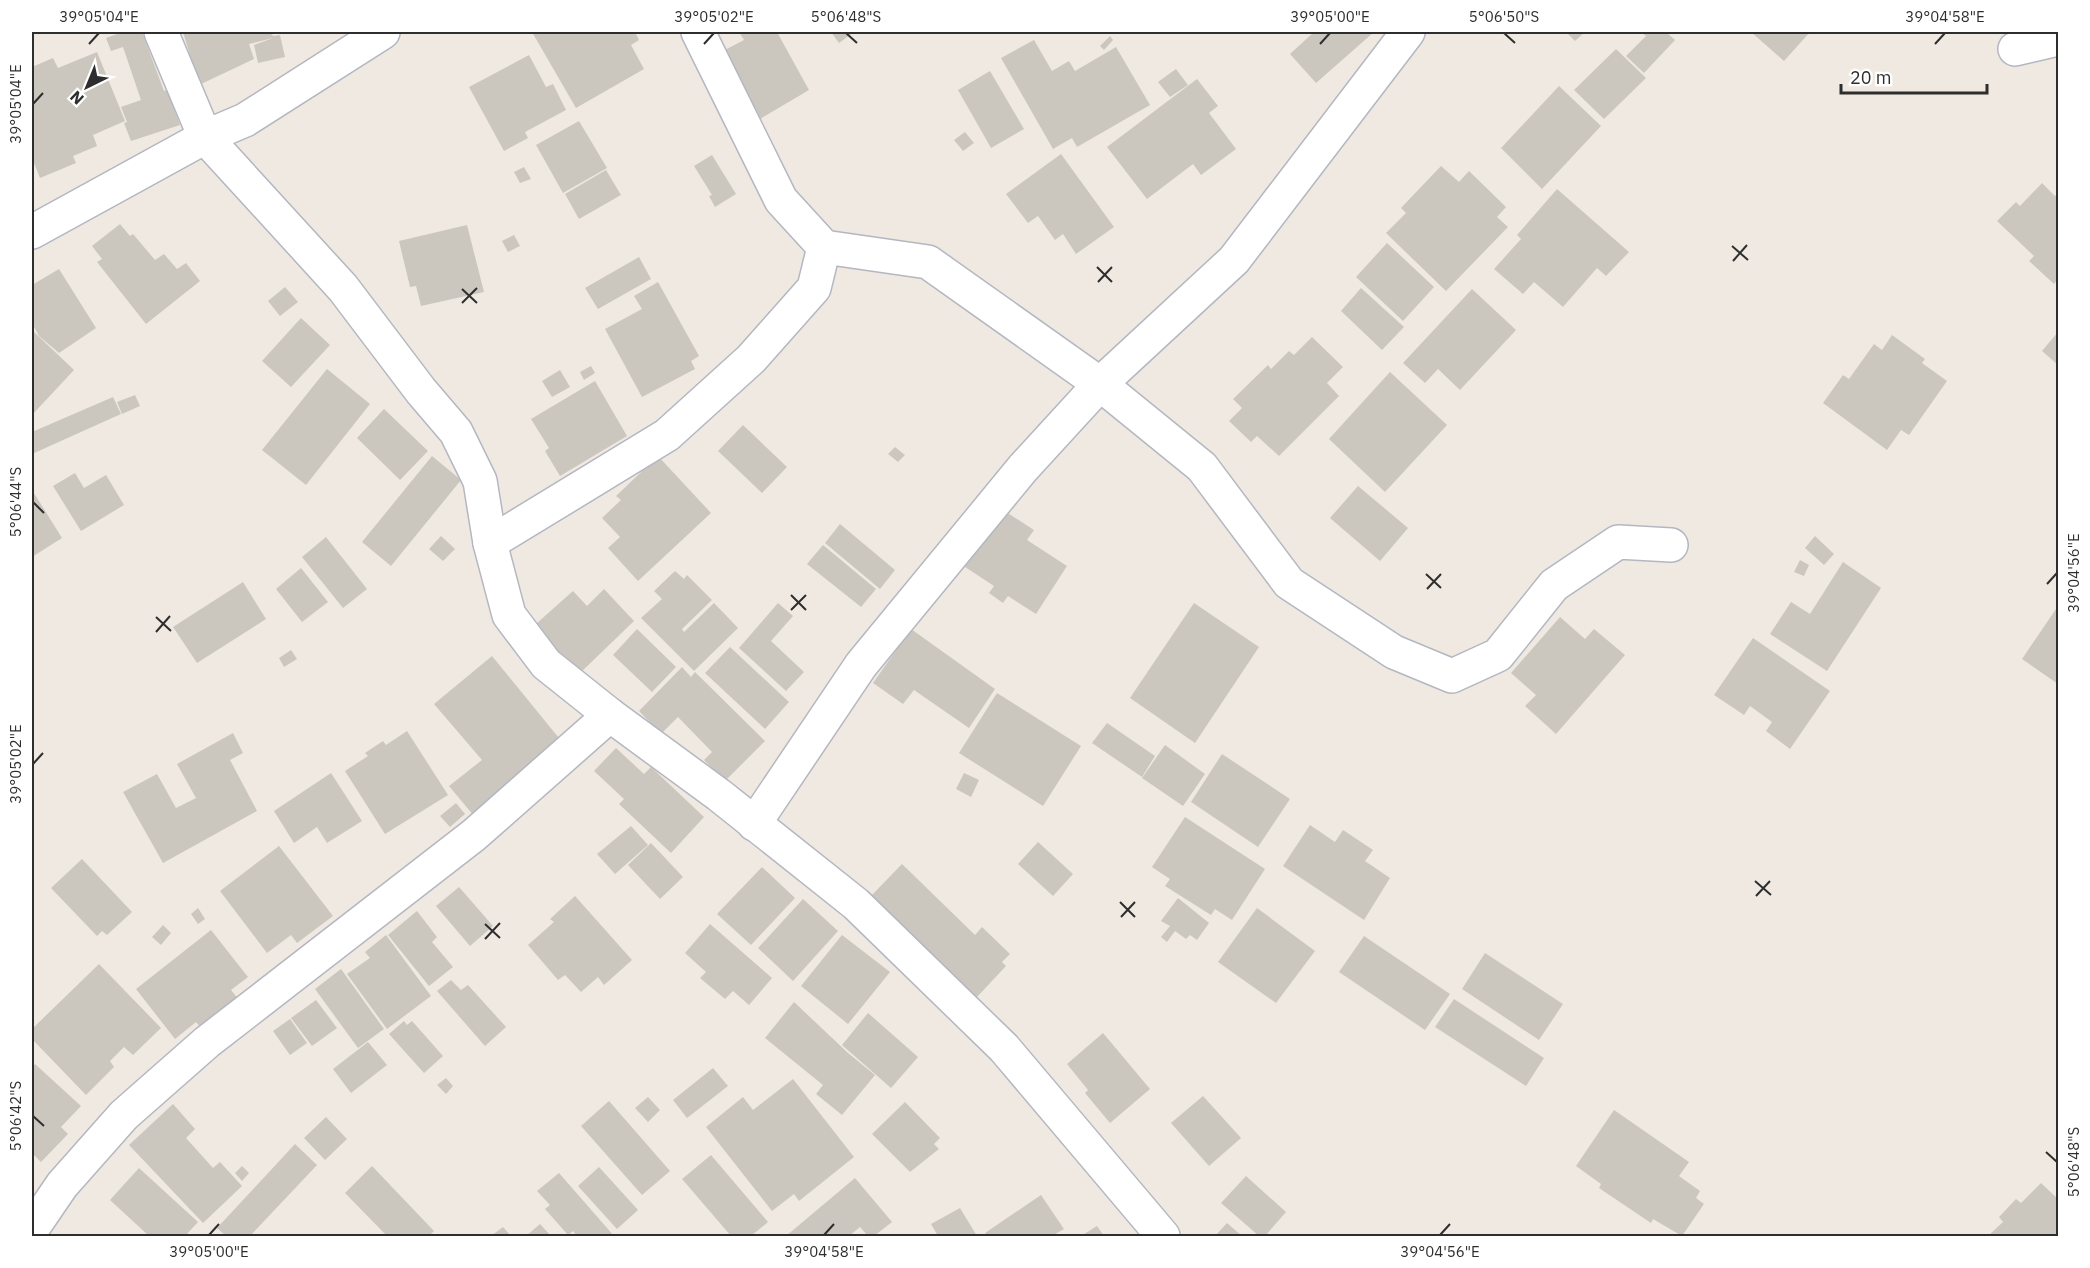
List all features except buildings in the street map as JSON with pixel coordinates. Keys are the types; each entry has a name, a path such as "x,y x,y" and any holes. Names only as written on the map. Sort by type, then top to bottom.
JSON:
{"street":[{"path":"162,32 205,137 343,288 421,391 456,432 480,481 490,543 508,615 546,664 610,715 719,795 856,904 1004,1048 1162,1236"},
{"path":"34,221 205,137 245,120 383,32"},
{"path":"698,32 781,200 824,247 928,262 1100,384 1202,467 1289,583 1394,652 1452,676 1498,655 1554,585 1618,542 1671,545"},
{"path":"754,824 861,665 1023,468 1100,384 1233,260 1408,32"},
{"path":"2015,49 2058,39"},
{"path":"490,543 667,435 751,359 814,288 824,247"},
{"path":"32,1229 62,1185 124,1115 207,1041 474,834 610,715"}]}
